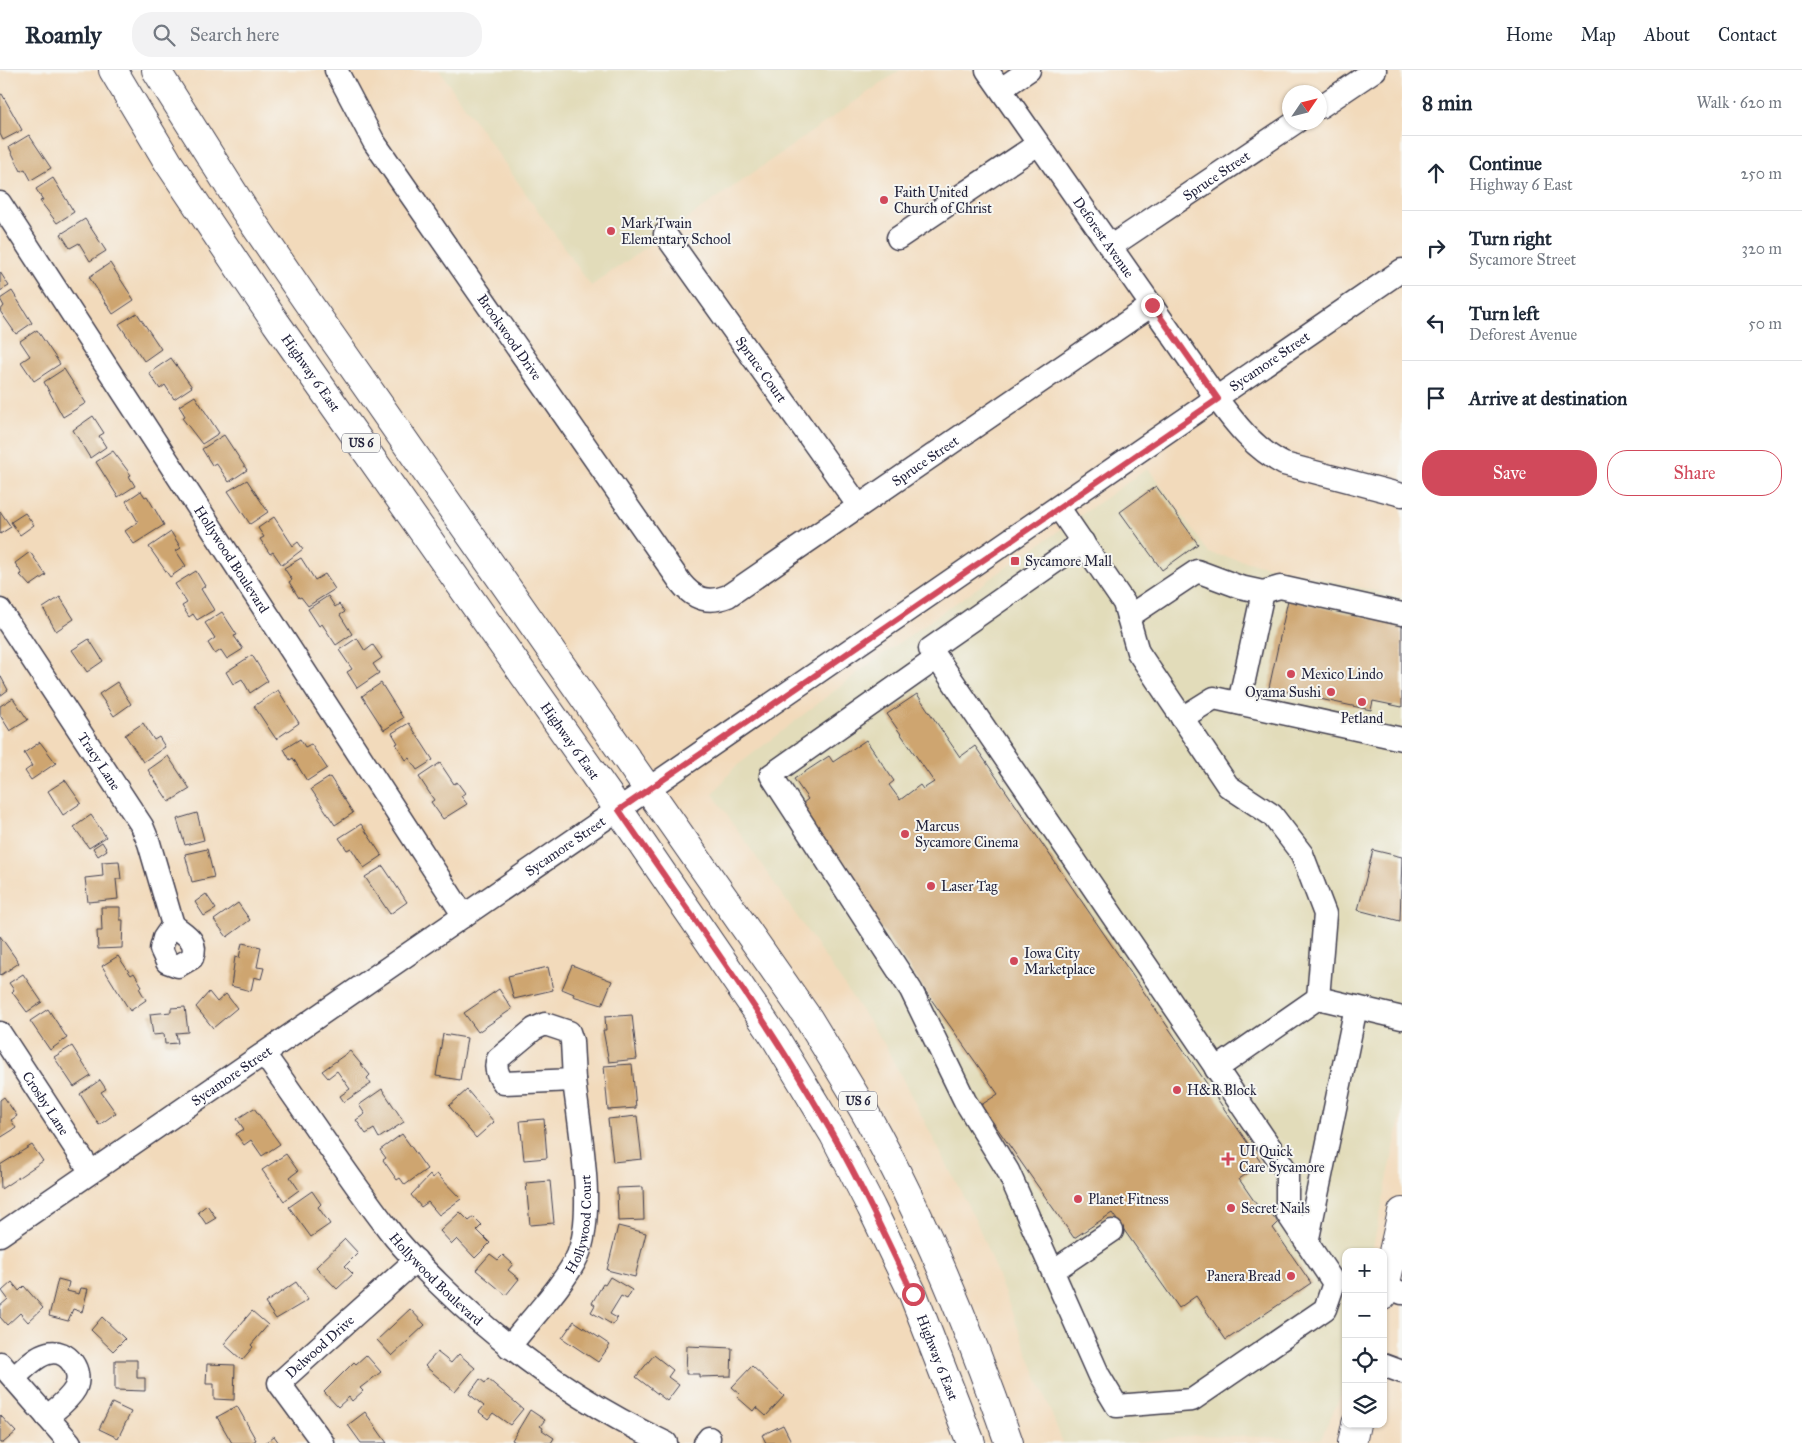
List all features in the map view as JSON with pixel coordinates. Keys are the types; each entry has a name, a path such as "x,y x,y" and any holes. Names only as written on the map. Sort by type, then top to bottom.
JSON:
{"main road":[{"name":"Highway 6 East","path":"113,70 168,162 276,323 619,810 776,1039 834,1135 913,1294 971,1443"},
{"name":"US 6","path":"156,70 238,200 306,300 650,789 808,1018 867,1116 904,1188 946,1278 982,1365 1009,1443"},
{"path":"1390,1292 1402,1212"},
{"path":"1352,1443 1355,1428"}],"street":[{"name":"Brookwood Drive","path":"336,70 374,142 681,582 696,596"},
{"name":"Deforest Avenue","path":"987,70 1218,399 1249,439 1266,454 1284,464 1402,495"},
{"path":"1001,89 1029,70"},
{"path":"1327,102 1375,70"},
{"name":"Spruce Street","path":"1110,246 1284,130"},
{"path":"898,238 1038,144"},
{"name":"Hollywood Boulevard","path":"0,203 464,916"},
{"name":"Spruce Court","path":"665,234 858,505"},
{"name":"Sycamore Street","path":"0,1235 1218,399 1402,270"},
{"name":"Spruce Street","path":"696,596 716,601 728,596 1152,305"},
{"path":"1059,508 1124,604 1138,652 1228,786 1272,815 1302,854 1325,914 1318,998"},
{"path":"937,658 771,775 911,990 965,1101 1008,1171 1099,1376 1117,1406 1192,1400 1325,1309 1334,1283 1287,1213 1287,1172 937,658 930,649 1083,542"},
{"path":"1128,617 1196,571 1263,592 1280,587 1402,614"},
{"path":"1239,703 1263,592"},
{"name":"Tracy Lane","path":"0,610 142,826 149,843 173,925"},
{"path":"1182,718 1214,698 1402,739"},
{"path":"1216,1068 1318,998 1402,1018"},
{"path":"1308,1243 1356,1007"},
{"name":"Crosby Lane","path":"0,1033 91,1172"},
{"name":"Hollywood Boulevard","path":"264,1054 389,1231 454,1299 509,1347 587,1402 666,1443"},
{"name":"Hollywood Court","path":"509,1347 571,1267 583,1237 585,1186 574,1080"},
{"path":"1052,1271 1112,1231"},
{"name":"Delwood Drive","path":"323,1443 279,1383 416,1260"},
{"path":"47,1417 75,1388 78,1375 73,1363 63,1354 50,1352 7,1370 47,1417 70,1443"},
{"path":"1387,1366 1402,1372"}],"shaded area":[{"name":"Mark Twain Elementary School","path":"439,70 900,70 591,286"},
{"name":"Sycamore Mall","path":"1148,468 1209,553 1402,597 1402,1110 1373,1248 1342,1248 1342,1390 1321,1439 1198,1435 1130,1443 1063,1443 977,1223 885,1045 713,794 734,768 873,661"}],"building":[{"path":"2,94 22,130 3,140 0,134 0,95"},
{"path":"29,135 51,168 31,180 25,169 21,171 9,147"},
{"path":"53,178 74,212 57,223 40,201 43,200 36,189"},
{"path":"85,219 106,251 90,261 79,243 70,248 61,234"},
{"path":"110,263 134,300 113,314 89,277"},
{"path":"0,272 9,286 0,291"},
{"path":"12,291 32,323 16,334 0,311 4,306 0,299"},
{"path":"137,313 161,349 144,361 119,324"},
{"path":"37,330 60,364 34,381 21,362 30,356 20,341"},
{"path":"171,358 192,387 174,399 165,385 160,389 149,373"},
{"path":"64,369 86,403 63,417 44,382"},
{"path":"195,396 219,433 202,444 182,418 185,416 179,406"},
{"path":"93,416 104,433 99,436 106,447 90,458 73,430"},
{"path":"224,435 247,470 229,482 216,463 212,465 202,449"},
{"path":"113,451 131,475 129,476 135,486 118,497 96,462"},
{"path":"247,480 268,512 250,524 228,491"},
{"path":"1156,486 1198,544 1162,570 1120,512"},
{"path":"141,491 145,497 147,496 164,525 134,544 125,531 138,522 126,501"},
{"path":"0,511 11,527 0,534"},
{"path":"25,513 34,525 20,535 11,522"},
{"path":"274,517 293,546 298,542 303,549 282,565 273,552 270,554 260,539 264,537 258,528"},
{"path":"171,532 181,548 176,551 186,566 170,577 149,547"},
{"path":"30,552 46,575 30,586 20,575 22,574 15,563"},
{"path":"301,558 315,580 325,574 335,589 308,606 301,597 299,598 289,582 292,580 284,568"},
{"path":"196,571 205,586 201,589 214,610 197,620 193,614 189,617 182,606 187,603 175,584"},
{"path":"328,596 335,607 339,604 345,612 340,615 352,634 336,645 322,624 319,626 308,609"},
{"path":"60,597 74,619 56,631 43,608"},
{"path":"1288,600 1402,625 1402,707 1373,701 1371,710 1269,688"},
{"path":"222,612 237,635 234,636 243,649 227,659 221,650 215,654 208,643 215,638 205,623"},
{"path":"357,638 365,651 373,645 382,658 373,664 379,673 357,688 347,672 352,669 339,650"},
{"path":"89,639 103,661 87,672 72,650"},
{"path":"252,655 268,681 250,693 242,679 233,684 226,672"},
{"path":"0,675 8,690 0,696"},
{"path":"117,682 131,704 114,716 99,694"},
{"path":"381,683 403,718 384,730 362,696"},
{"path":"278,690 299,723 276,739 254,706"},
{"name":"Iowa City Marketplace","path":"917,694 960,757 975,746 1262,1164 1239,1179 1263,1214 1269,1210 1278,1223 1273,1228 1311,1283 1226,1340 1196,1296 1179,1308 1112,1213 1074,1238 981,1105 998,1094 811,829 802,804 808,799 794,779 829,756 833,762 866,740 894,781 889,785 900,800 920,785 923,789 934,782 887,714"},
{"path":"13,698 28,720 10,731 0,715 0,706"},
{"path":"143,723 154,740 159,737 165,747 143,762 125,735"},
{"path":"409,723 433,760 417,770 409,758 406,760 396,744 398,743 392,733"},
{"path":"300,739 305,747 311,744 327,768 307,781 293,758 290,760 284,749"},
{"path":"40,742 56,763 31,780 25,771 32,766 24,753"},
{"path":"168,756 190,789 169,802 148,770"},
{"path":"440,763 454,784 457,782 465,793 461,796 467,804 443,819 431,802 434,800 419,777"},
{"path":"330,777 353,813 335,825 311,789"},
{"path":"65,780 81,803 63,815 48,791"},
{"path":"197,813 204,840 185,845 177,819"},
{"path":"91,815 106,837 89,848 74,827"},
{"path":"361,824 382,856 364,868 351,848 347,850 339,838"},
{"path":"102,842 107,850 98,856 93,848"},
{"path":"207,849 214,877 192,882 185,854"},
{"path":"1373,850 1402,857 1400,921 1358,910"},
{"path":"119,861 121,879 116,879 118,899 88,902 85,878 103,876 102,862"},
{"path":"383,866 407,902 390,914 365,877"},
{"path":"206,894 216,909 204,916 195,902"},
{"path":"238,903 250,920 227,937 214,920"},
{"path":"101,907 120,907 120,920 123,920 122,948 98,949 97,931 102,931"},
{"path":"0,936 19,963 1,975 0,974"},
{"path":"242,943 261,947 257,967 264,968 261,979 254,977 251,991 231,986 235,957 239,958"},
{"path":"118,956 131,975 134,973 142,986 139,988 146,1000 130,1011 102,966"},
{"path":"572,965 612,981 602,1005 573,996 574,994 562,989"},
{"path":"548,967 553,990 514,999 508,976"},
{"path":"23,974 42,1002 27,1012 12,992 14,990 9,983"},
{"path":"499,989 512,1009 478,1032 464,1013"},
{"path":"209,992 217,1002 226,994 237,1008 213,1028 196,1007"},
{"path":"185,1007 188,1032 176,1033 178,1043 165,1044 164,1034 153,1035 150,1014 171,1012 171,1008"},
{"path":"48,1009 67,1038 50,1050 30,1021"},
{"path":"632,1015 637,1059 609,1062 603,1030 606,1030 605,1017"},
{"path":"443,1034 467,1038 460,1080 436,1076"},
{"path":"72,1046 91,1076 74,1087 54,1057"},
{"path":"350,1051 370,1075 367,1078 371,1084 344,1102 340,1096 350,1089 337,1071 328,1078 322,1071"},
{"path":"632,1064 636,1108 608,1110 604,1066"},
{"path":"100,1080 106,1089 101,1092 116,1113 99,1125 80,1094"},
{"path":"382,1089 404,1122 379,1138 374,1129 366,1134 356,1120 365,1114 359,1105"},
{"path":"467,1090 494,1122 476,1138 449,1106"},
{"path":"4,1097 17,1116 11,1120 16,1128 0,1138 0,1100"},
{"path":"254,1108 280,1144 262,1156 251,1140 244,1145 236,1134 244,1129 237,1119"},
{"path":"637,1116 642,1159 613,1162 608,1119"},
{"path":"544,1119 547,1158 524,1160 520,1121"},
{"path":"402,1134 427,1169 405,1185 400,1178 397,1180 383,1160 386,1158 380,1150"},
{"path":"32,1145 43,1161 1,1189 0,1165"},
{"path":"286,1154 298,1171 290,1177 299,1190 284,1201 262,1170"},
{"path":"437,1174 461,1199 439,1215 428,1202 421,1207 411,1195 430,1175 432,1178"},
{"path":"550,1181 554,1223 530,1225 526,1183"},
{"path":"643,1187 644,1220 618,1221 617,1188"},
{"path":"312,1191 321,1204 318,1207 330,1224 311,1237 289,1207"},
{"path":"207,1205 216,1218 206,1224 198,1212"},
{"path":"460,1212 469,1221 474,1217 482,1225 477,1230 490,1243 475,1258 457,1239 452,1244 440,1231"},
{"path":"618,1226 646,1233 635,1277 607,1270"},
{"path":"345,1239 358,1253 345,1266 353,1274 337,1289 316,1267"},
{"path":"490,1254 498,1260 503,1255 513,1264 508,1270 519,1279 506,1295 476,1270"},
{"path":"610,1277 632,1290 627,1299 621,1296 610,1314 617,1318 613,1325 591,1312 595,1305 592,1303 603,1284 605,1285"},
{"path":"58,1279 69,1282 67,1291 79,1294 81,1288 88,1289 82,1312 73,1309 68,1321 49,1316"},
{"path":"12,1282 19,1291 24,1286 43,1308 28,1322 20,1313 7,1325 0,1317 0,1306 8,1299 2,1291"},
{"path":"296,1282 308,1300 276,1319 265,1303"},
{"path":"410,1309 425,1325 392,1356 377,1340"},
{"path":"252,1311 268,1325 251,1345 253,1347 242,1360 224,1344"},
{"path":"102,1317 125,1339 113,1351 91,1330"},
{"path":"574,1321 610,1345 598,1362 562,1338"},
{"path":"687,1346 732,1348 731,1376 699,1377 699,1374 686,1374"},
{"path":"437,1352 451,1363 459,1354 475,1368 455,1392 425,1366"},
{"path":"366,1355 381,1372 360,1388 363,1391 352,1401 349,1397 338,1407 324,1392 354,1362 356,1364"},
{"path":"654,1355 673,1370 668,1377 679,1385 667,1401 636,1377"},
{"path":"115,1360 137,1360 137,1378 145,1378 145,1391 115,1390"},
{"path":"207,1364 235,1365 234,1400 214,1399 214,1384 206,1384"},
{"path":"752,1366 784,1396 766,1416 756,1407 753,1411 737,1397 740,1394 732,1387"},
{"path":"480,1379 485,1383 488,1379 523,1409 510,1425 493,1413 488,1419 479,1412 484,1406 469,1394"},
{"path":"112,1403 131,1412 118,1438 99,1429"},
{"path":"237,1406 256,1440 251,1443 232,1443 217,1417"},
{"path":"530,1410 545,1420 540,1426 543,1428 542,1430 554,1438 551,1443 517,1443 512,1440"},
{"path":"365,1412 387,1443 361,1443 348,1425"},
{"path":"0,1415 16,1432 3,1443 0,1443"},
{"path":"783,1425 792,1443 766,1443 762,1435"},
{"path":"274,1436 279,1443 265,1443"}],"place":[{"name":"Faith United Church of Christ","path":"884,200"},
{"name":"Mark Twain Elementary School","path":"611,231"},
{"name":"Sycamore Mall","path":"1015,561"},
{"name":"Mexico Lindo","path":"1291,674"},
{"name":"Oyama Sushi","path":"1331,692"},
{"name":"Petland","path":"1362,702"},
{"name":"Marcus Sycamore Cinema","path":"905,834"},
{"name":"Laser Tag","path":"931,886"},
{"name":"Iowa City Marketplace","path":"1014,961"},
{"name":"H&R Block","path":"1177,1090"},
{"name":"UI Quick Care Sycamore","path":"1228,1159"},
{"name":"Planet Fitness","path":"1078,1199"},
{"name":"Secret Nails","path":"1231,1208"},
{"name":"Panera Bread","path":"1291,1276"}],"route":[{"path":"913,1294 834,1135 776,1039 619,810 1218,399 1152,305"}]}
